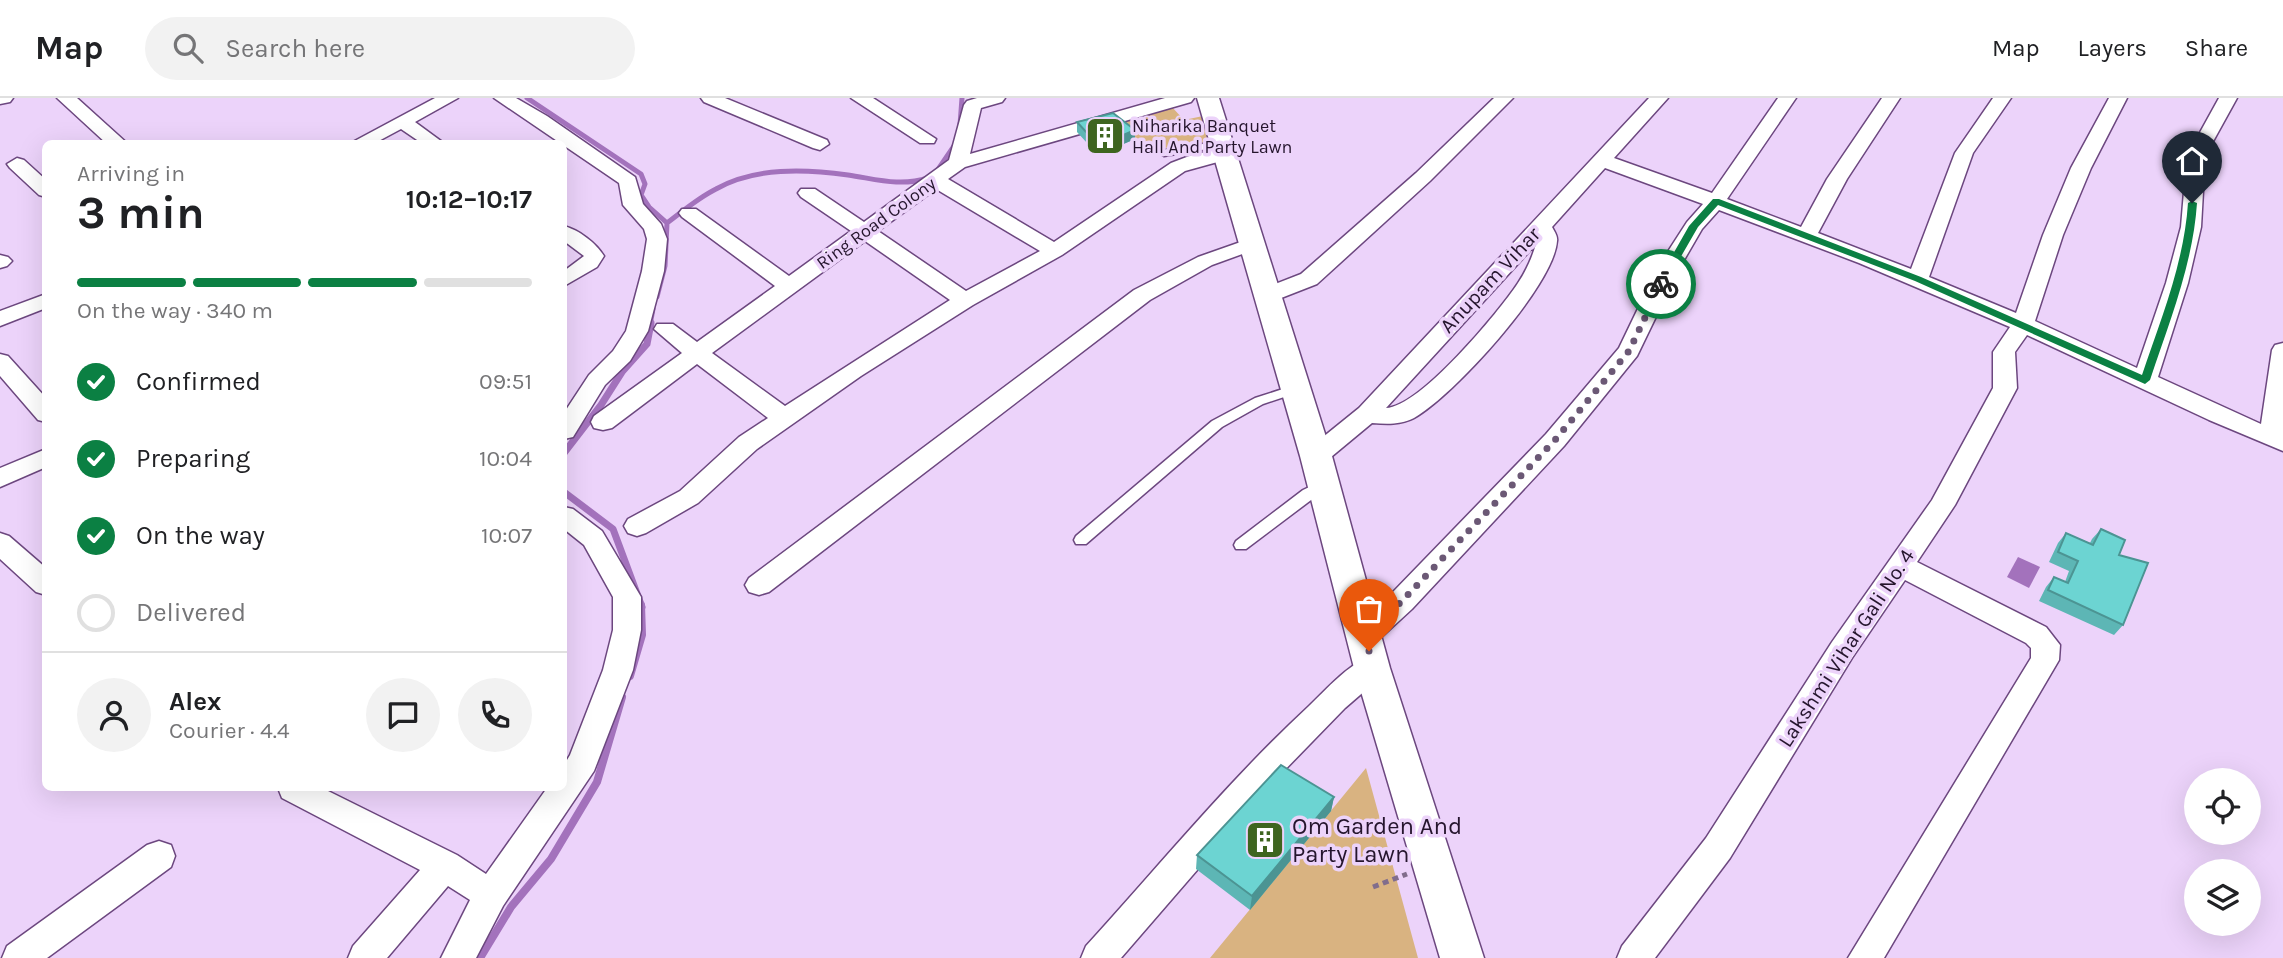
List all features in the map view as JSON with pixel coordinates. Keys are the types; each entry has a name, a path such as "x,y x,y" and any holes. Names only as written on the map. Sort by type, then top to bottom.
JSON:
{"street":[{"path":"66,98 114,140"},
{"path":"366,140 449,98"},
{"path":"503,98 541,120 628,181 633,205 654,228 657,239 653,271 633,341 597,380 567,426"},
{"path":"710,98 820,144"},
{"path":"860,98 927,139"},
{"path":"958,163 973,104 996,98"},
{"name":"Ring Road Colony","path":"603,422 958,163 1185,98"},
{"path":"1208,98 1320,470 1372,668 1462,958"},
{"path":"1268,295 1309,279 1423,177 1504,98"},
{"name":"Anupam Vihar","path":"1320,470 1367,414 1659,98"},
{"path":"1365,635 1402,601 1555,440 1629,351 1669,267 1694,226 1716,201 1787,98"},
{"path":"1807,235 1837,178 1891,98"},
{"path":"1918,279 1964,153 2002,98"},
{"name":"Lakshmi Vihar Gali No. 4","path":"1634,958 1718,848 1842,650 1942,505 2005,388 2004,352 2023,324 2053,235 2081,168 2118,98"},
{"path":"2145,380 2178,283 2191,227 2196,156 2228,98"},
{"path":"402,122 430,140"},
{"path":"637,526 690,497 748,443 853,371 965,300 1055,251 1178,167 1224,149"},
{"path":"1602,160 1918,279 2023,324 2277,441 2283,350"},
{"path":"17,164 42,187"},
{"path":"935,180 1055,251"},
{"path":"808,193 965,300"},
{"path":"689,213 789,286"},
{"path":"1367,414 1389,416 1407,412 1450,375 1487,337 1533,280 1547,243 1541,226"},
{"path":"567,234 594,256 590,263 567,278"},
{"path":"759,585 1142,295 1205,261 1252,244"},
{"path":"0,319 42,302"},
{"path":"665,328 784,418"},
{"path":"0,360 42,409"},
{"path":"0,478 42,459"},
{"path":"567,518 593,538 627,597 627,630 618,670 573,754"},
{"path":"0,543 42,581"},
{"path":"1865,958 2045,660 2046,645 2036,635 1900,565"},
{"path":"1098,958 1293,740 1335,697 1372,668"},
{"path":"299,791 445,866 491,895"},
{"path":"457,958 551,791"},
{"path":"19,958 159,856"},
{"path":"365,958 445,866"}],"lane":[{"path":"1164,153 1224,149"},
{"path":"1081,540 1217,424 1259,401 1295,389"},
{"path":"1241,545 1308,493 1320,470"}],"shaded area":[{"path":"1171,106 1184,120 1203,116 1210,142 1185,146 1183,144 1153,151 1121,127 1128,124 1122,120"},
{"path":"2018,557 2040,567 2029,588 2007,577"},
{"path":"1366,768 1418,958 1210,958"}],"building":[{"path":"1113,113 1135,130 1105,143 1087,133 1077,122"},
{"path":"2101,529 2125,540 2119,555 2148,563 2123,625 2048,590 2054,577 2068,583 2078,561 2058,552 2066,533 2093,545"},
{"name":"Om Garden And Party Lawn","path":"1281,765 1334,797 1252,896 1197,855"}],"waterway":[{"path":"527,98 641,174 645,184 641,195 649,207 667,223"},
{"path":"960,125 962,98"},
{"path":"939,168 954,146"},
{"path":"667,223 716,189 764,173 832,173 898,182 928,178"},
{"path":"657,297 665,266 667,223"},
{"path":"650,325 653,309"},
{"path":"567,449 622,372 647,344 651,323"},
{"path":"567,494 613,529 642,607"},
{"path":"630,676 642,635 641,605"},
{"path":"480,958 511,907 551,859 597,782 622,697"}],"way so far":[{"path":"1369,651 1365,635 1402,601 1555,440 1629,351 1661,284"}],"place":[{"name":"Niharika Banquet Hall And Party Lawn","path":"1105,136"},
{"name":"Om Garden And Party Lawn","path":"1265,840"}],"route":[{"path":"1661,284 1694,226 1716,201 1918,279 2145,380 2178,283 2191,227 2192,203"}]}
